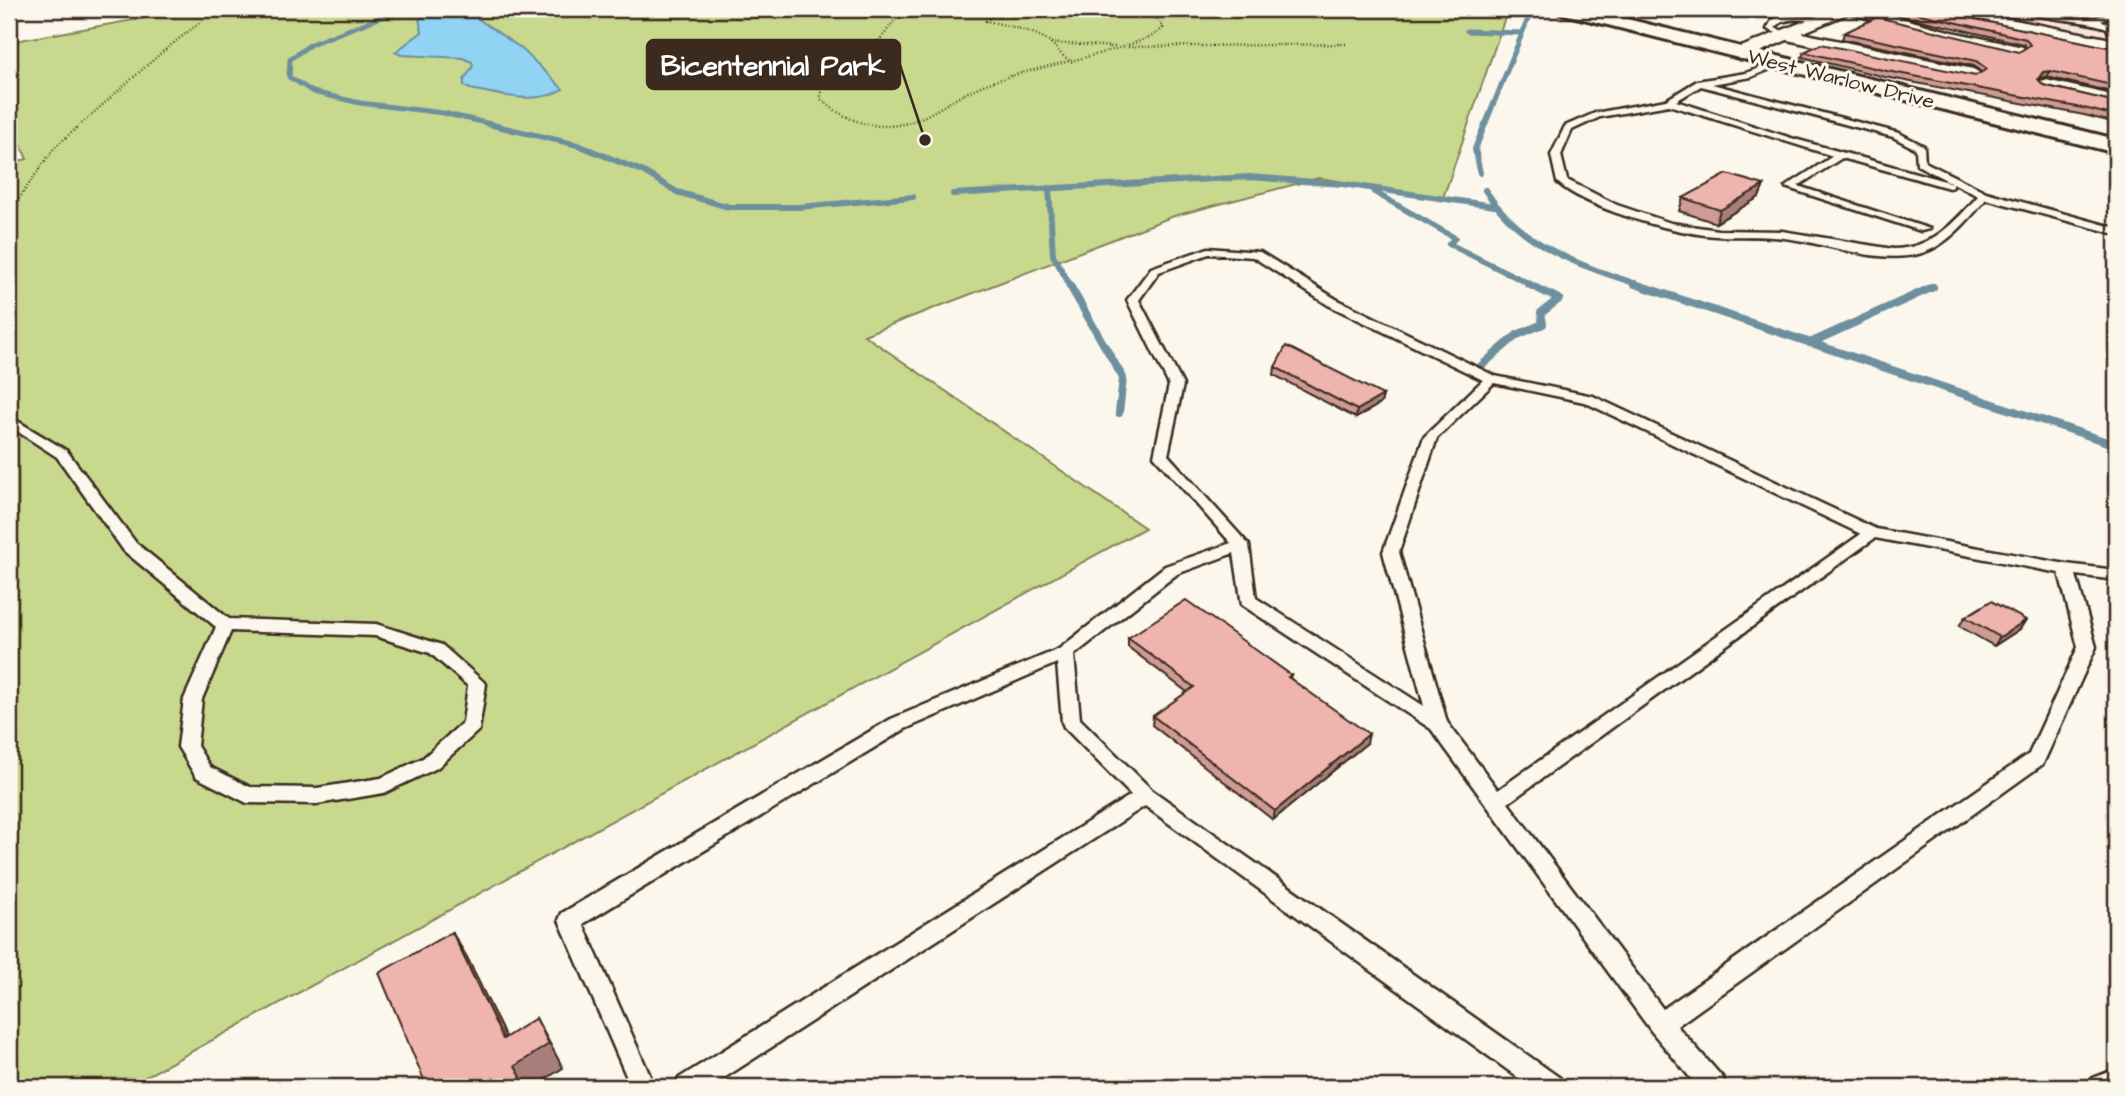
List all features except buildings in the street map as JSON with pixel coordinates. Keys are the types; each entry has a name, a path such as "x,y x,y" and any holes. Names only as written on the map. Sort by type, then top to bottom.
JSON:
{"street":[{"name":"West Warlow Drive","path":"1566,9 2116,146"},
{"path":"1740,54 1785,26 1822,19 1846,9"},
{"path":"1852,9 1950,36 2017,50"},
{"path":"1938,9 2111,39"},
{"path":"1785,26 1973,74"},
{"path":"2046,85 2116,101"}],"lane":[{"path":"1749,9 1785,26"},
{"path":"2024,9 2074,19 2102,19 2116,10"},
{"path":"2088,19 2110,27 2111,39"},
{"path":"1777,63 1748,75 1700,83 1669,102 1598,115 1568,128 1556,155 1562,181 1599,202 1704,232 1780,233 1892,252 1921,250 1971,212 1984,195"},
{"path":"1700,83 1896,135 1921,148 1920,163 1984,195"},
{"path":"1669,102 1841,155 2116,231"},
{"path":"1841,155 1790,187 1925,229"},
{"path":"1438,724 1248,601 1241,545 1161,456 1176,385 1133,300 1155,270 1208,251 1256,254 1332,302 1491,379 1588,399 1872,533 2066,569 2116,575"},
{"path":"1491,379 1431,437 1391,552 1438,724 1660,1024 1714,1087"},
{"path":"9,420 62,454 130,547 225,625 376,630 436,649 477,684 472,725 430,763 384,785 317,796 247,795 203,772 187,747 193,699 225,625"},
{"path":"1495,802 1872,533"},
{"path":"643,1087 570,920 898,724 1065,653 1171,570 1241,545"},
{"path":"1660,1024 2036,759 2087,647 2066,569"},
{"path":"1065,653 1071,722 1145,796 1551,1087"},
{"path":"688,1087 1145,796"},
{"path":"2102,1087 2116,1081"}],"path":[{"path":"9,213 54,148 161,53 217,9"},
{"path":"911,9 894,18 876,43 826,68 820,79 821,99 831,110 846,118 870,124 889,126 910,122 967,91 1122,47 1156,35 1163,28 1157,19 1135,9"},
{"path":"955,9 995,14 1014,9"},
{"path":"995,14 986,21 1009,24 1051,43 1122,47 1272,48 1346,44"},
{"path":"1051,43 1056,52 1073,62"}],"shaded area":[{"path":"1962,9 2116,9 2116,39"}],"green space":[{"path":"196,9 1508,9 1443,198 1319,178 1174,216 864,335 1145,528 127,1087 9,1087 9,163 27,159 9,120 9,42"}],"water":[{"path":"464,9 522,49 563,89 541,97 529,98 470,89 464,86 464,80 473,66 472,62 463,58 401,55 395,52 422,32 419,19 441,10"}],"waterway":[{"path":"402,9 311,44 290,59 289,77 313,92 360,103 443,113 495,125"},
{"path":"1485,125 1532,9"},
{"path":"1467,31 1522,33"},
{"path":"488,124 578,145 644,172 677,192 729,207 799,207 913,197"},
{"path":"1480,173 1475,149 1485,124"},
{"path":"1049,188 1249,177 1342,184 1494,206"},
{"path":"953,194 1049,188"},
{"path":"1049,188 1053,255 1070,285"},
{"path":"1485,190 1500,210 1534,240 1595,270 1640,285"},
{"path":"1374,192 1455,238 1449,244 1532,285"},
{"path":"1069,284 1123,378 1119,413"},
{"path":"1481,366 1517,335 1543,324 1541,313 1559,299 1528,284"},
{"path":"1635,284 1811,343"},
{"path":"1811,343 1933,287"},
{"path":"1811,343 2116,445"}],"place":[{"name":"Bicentennial Park","path":"925,140"}]}
